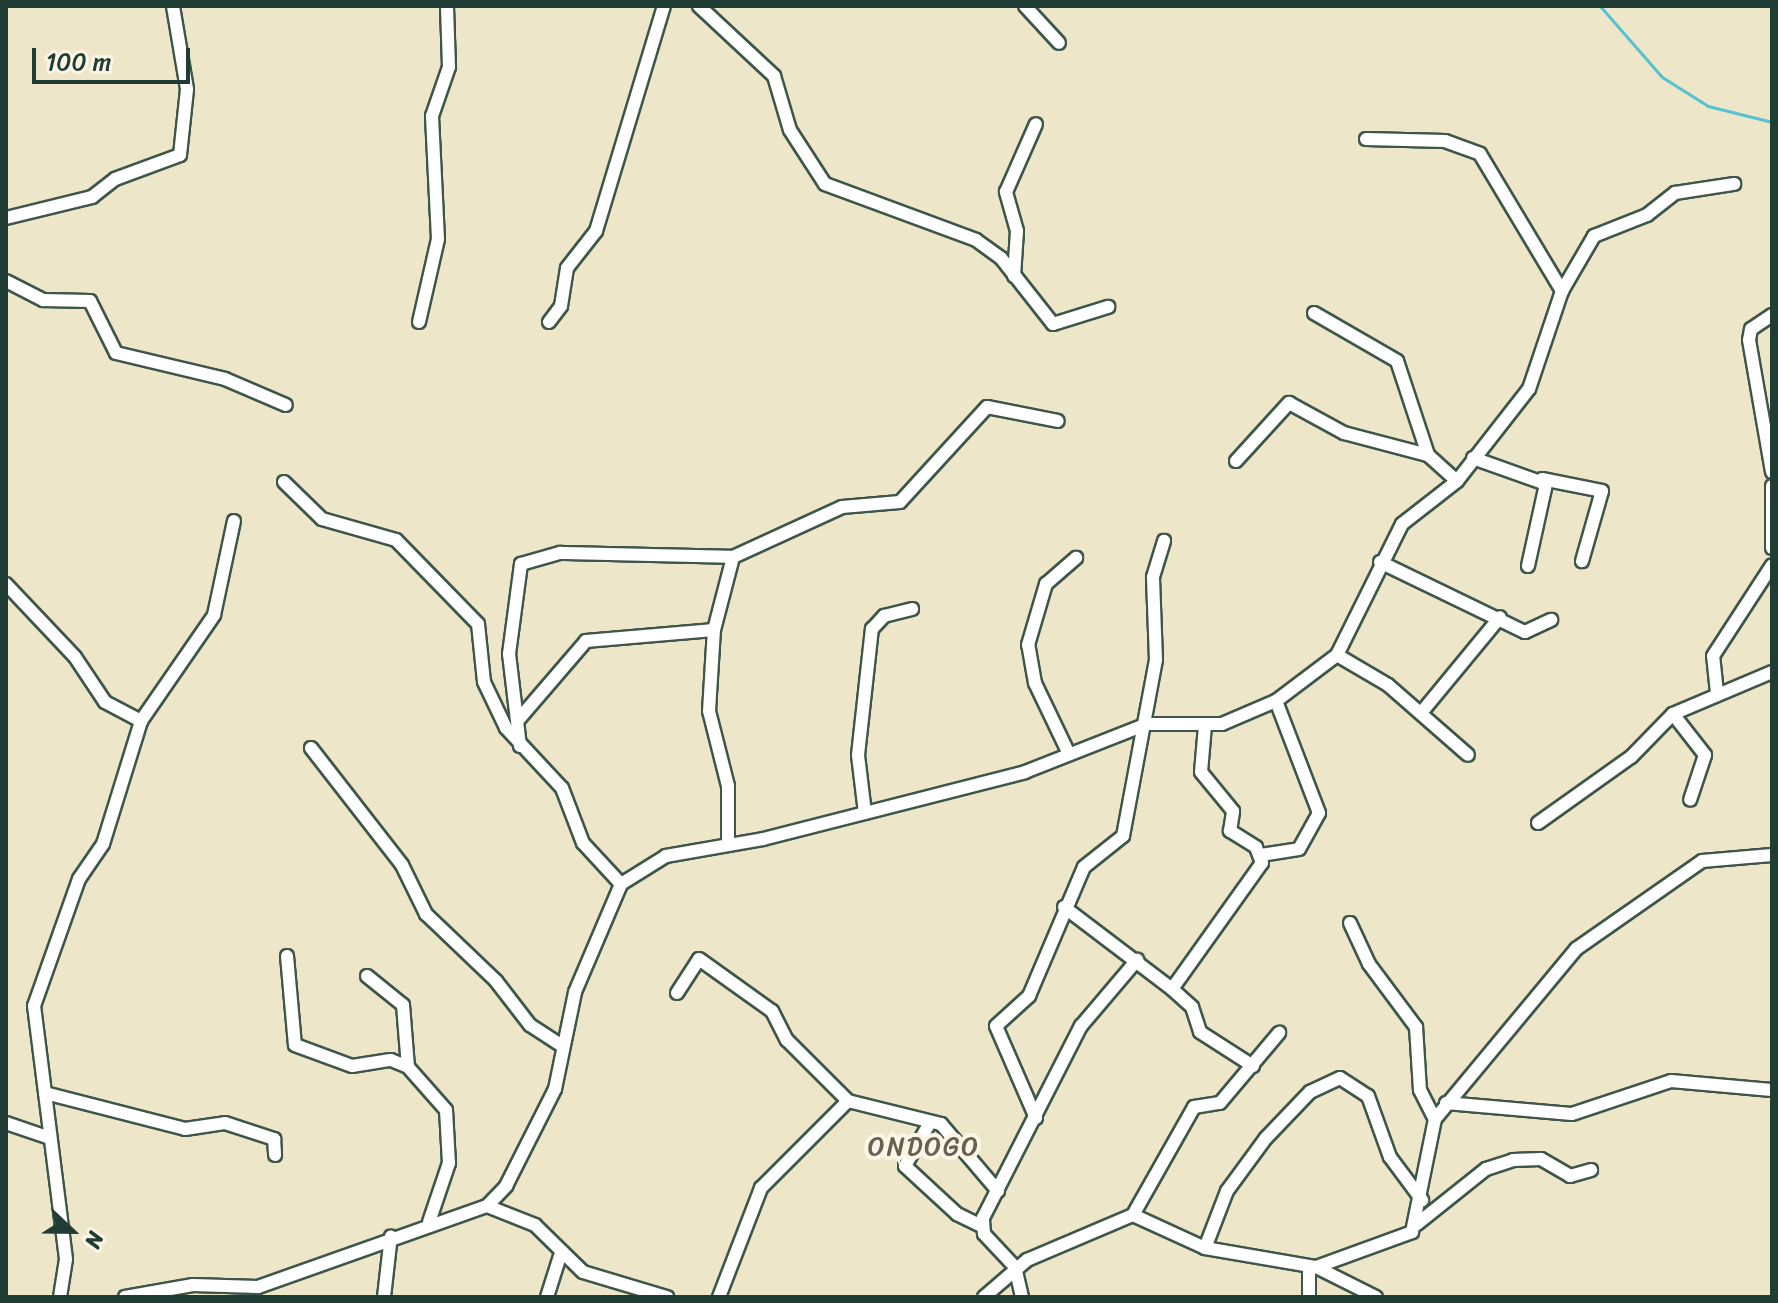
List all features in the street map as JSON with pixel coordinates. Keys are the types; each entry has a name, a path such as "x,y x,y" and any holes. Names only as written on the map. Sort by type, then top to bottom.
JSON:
{"street":[{"path":"6,218 92,197 115,179 180,155 187,89 173,6"},
{"path":"419,322 438,239 432,116 449,67 447,6"},
{"path":"549,322 561,306 567,268 596,231 664,6"},
{"path":"699,6 774,76 790,130 825,184 976,240 1014,276 1053,324 1108,307"},
{"path":"1025,6 1059,43"},
{"path":"1014,276 1017,231 1006,192 1036,124"},
{"path":"1366,139 1445,141 1480,154 1562,291"},
{"path":"125,1297 193,1285 258,1292 391,1236 487,1206 506,1186 549,1102 575,992 621,884 666,856 865,813 1069,754 1147,724 1205,725 1276,701 1337,655 1380,562 1411,515 1457,481 1529,389 1562,291 1594,236 1647,215 1675,193 1734,184"},
{"path":"6,281 43,300 90,301 116,353 213,375 286,405"},
{"path":"1314,313 1397,361 1428,455"},
{"path":"1772,315 1751,329 1749,340 1772,472"},
{"path":"1236,461 1289,403 1344,433 1428,455 1457,481"},
{"path":"520,746 509,616 521,564 560,553 733,557 842,507 900,502 987,407 1058,421"},
{"path":"1473,458 1542,479 1602,491 1582,561"},
{"path":"1528,566 1542,479"},
{"path":"284,482 322,519 385,531 452,593 482,631 484,682 520,746 562,788 583,843 621,884"},
{"path":"1772,486 1772,548"},
{"path":"60,1297 66,1259 34,1006 79,879 103,844 141,721 214,615 234,521"},
{"path":"1036,1118 996,1026 1029,996 1064,907 1084,867 1123,836 1147,724 1156,660 1153,577 1164,541"},
{"path":"728,845 728,786 709,711 714,630 733,557"},
{"path":"1069,754 1035,683 1028,645 1046,584 1076,558"},
{"path":"1380,562 1500,617 1525,632 1551,620"},
{"path":"1717,693 1713,656 1772,565"},
{"path":"6,584 75,657 105,702 141,721"},
{"path":"865,813 858,755 872,629 884,616 912,609"},
{"path":"1421,713 1500,617"},
{"path":"519,719 586,641 714,630"},
{"path":"1337,655 1421,713 1468,755"},
{"path":"1538,823 1631,757 1673,714 1772,672"},
{"path":"1205,725 1201,772 1233,811 1230,831 1261,855 1299,849 1319,813 1276,701"},
{"path":"1673,714 1705,755 1690,800"},
{"path":"311,748 402,865 426,914 496,981 530,1025 562,1046"},
{"path":"1172,989 1244,896 1261,855"},
{"path":"1417,1224 1435,1119 1446,1103 1486,1067 1576,949 1614,917 1702,861 1772,855"},
{"path":"1064,907 1137,960 1192,1007 1200,1032 1253,1066"},
{"path":"1350,923 1369,964 1416,1027 1420,1090 1435,1119"},
{"path":"287,956 295,1045 352,1066 391,1060 408,1067 432,1086 451,1134 429,1222"},
{"path":"677,993 699,959 779,1018 787,1040 848,1101 928,1126 941,1124 959,1137 998,1191"},
{"path":"982,1226 1081,1026 1137,960"},
{"path":"367,976 403,1005 408,1067"},
{"path":"984,1297 1015,1267 1133,1215 1194,1107 1220,1103 1279,1033"},
{"path":"1205,1248 1227,1191 1266,1138 1310,1092 1340,1078 1368,1096 1390,1157 1422,1200"},
{"path":"1446,1103 1572,1114 1671,1081 1772,1090"},
{"path":"45,1093 185,1129 225,1123 274,1139 275,1155"},
{"path":"719,1297 761,1188 848,1101"},
{"path":"6,1123 50,1138"},
{"path":"928,1126 905,1166 957,1214 982,1226 1015,1267 1022,1297"},
{"path":"1312,1267 1400,1240 1486,1169 1513,1160 1541,1159 1561,1175 1591,1170"},
{"path":"487,1206 526,1219 560,1256 583,1272 667,1297"},
{"path":"1133,1215 1205,1248 1312,1267 1376,1297"},
{"path":"384,1297 391,1236"},
{"path":"547,1297 560,1256"},
{"path":"1309,1297 1312,1267"}],"waterway":[{"path":"1600,6 1662,77 1708,106 1772,122"}],"district":[{"name":"ONDOGO","path":"924,1147"}]}
